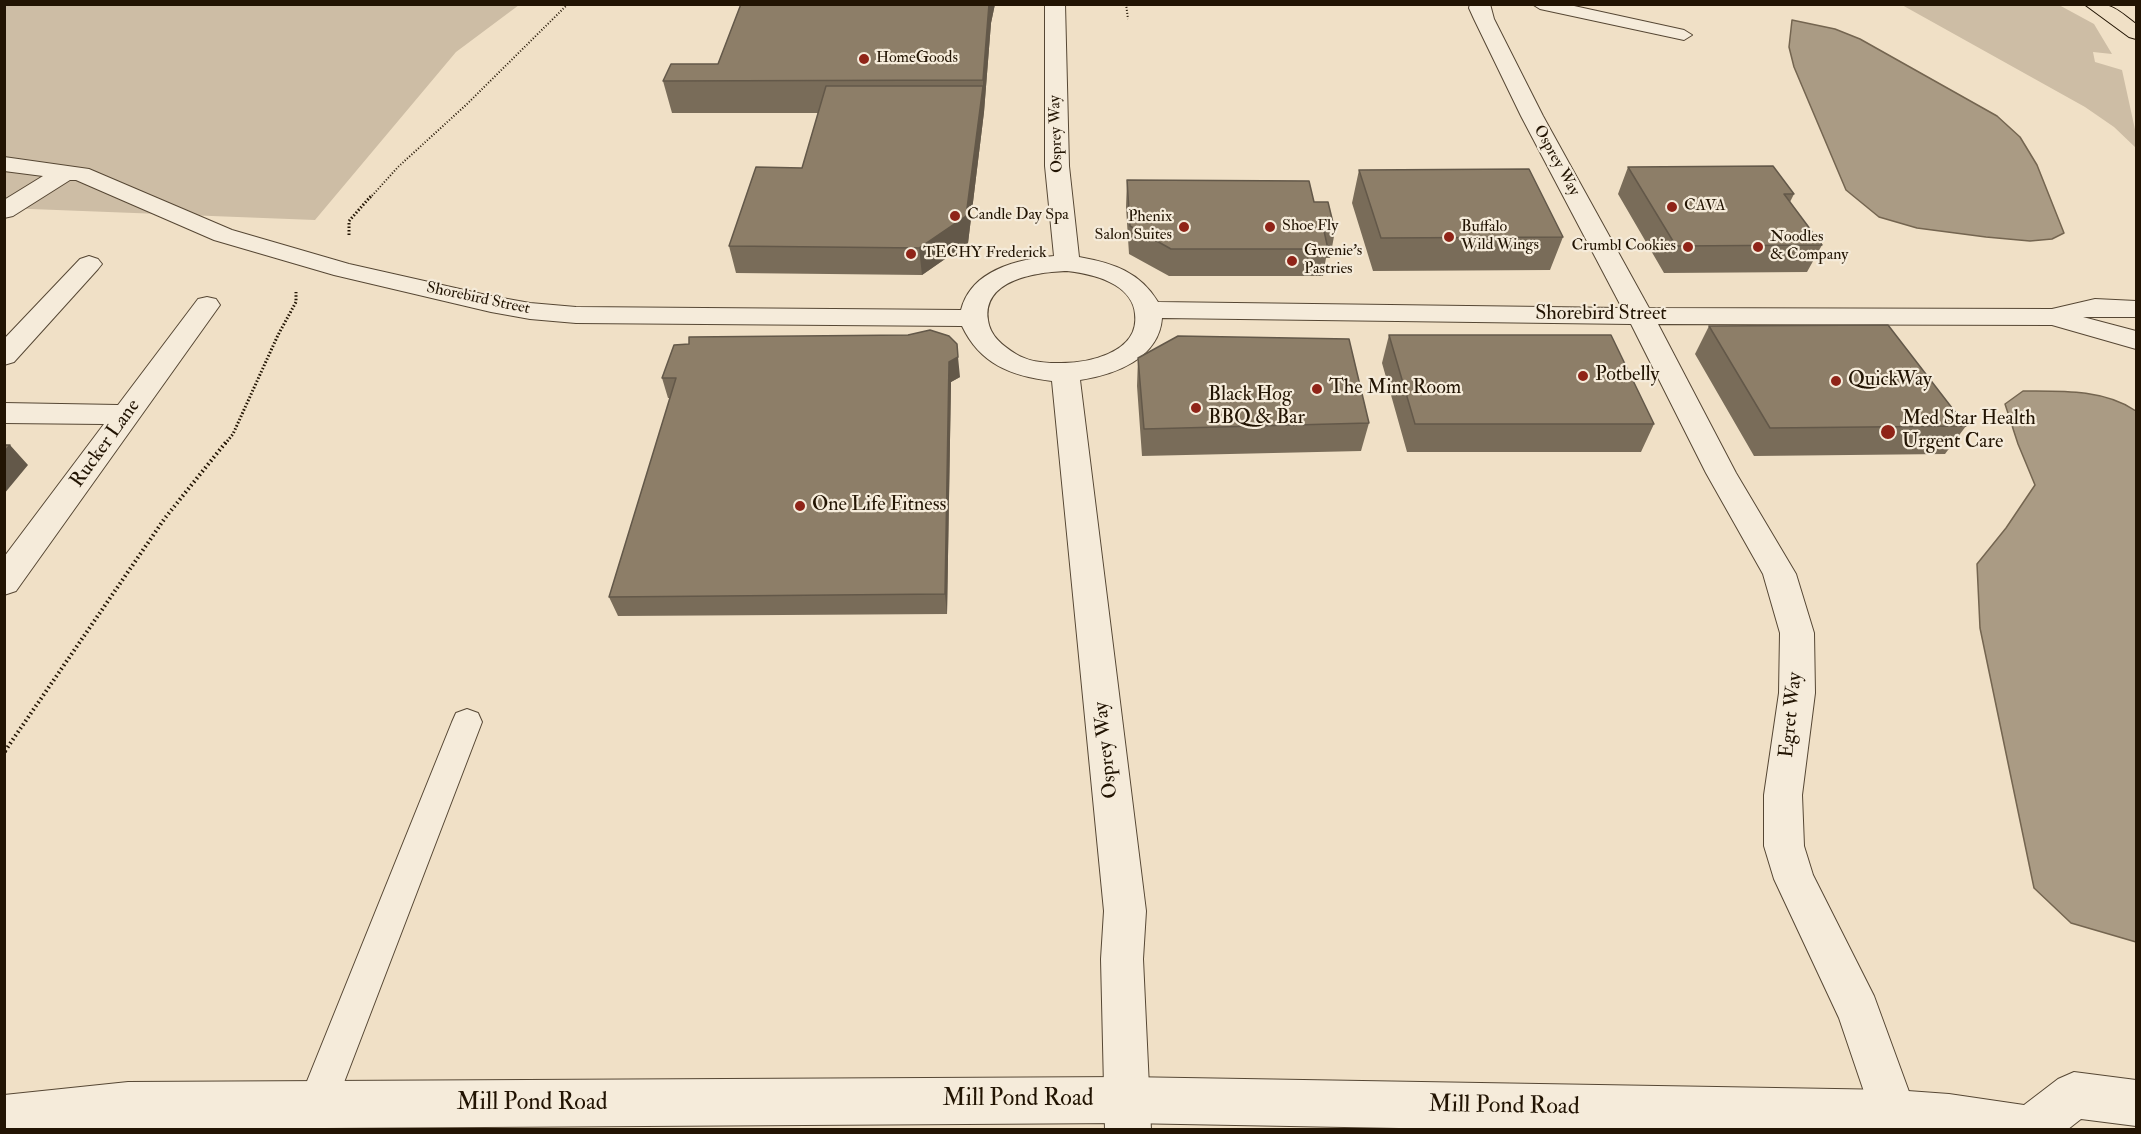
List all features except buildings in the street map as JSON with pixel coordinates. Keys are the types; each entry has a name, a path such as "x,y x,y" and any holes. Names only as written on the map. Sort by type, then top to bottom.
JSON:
{"main road":[{"path":"2093,4 2136,33"}],"street":[{"name":"Osprey Way","path":"1055,4 1057,166 1067,263"},
{"name":"Osprey Way","path":"1480,4 1479,8 1484,19 1532,116 1639,315"},
{"name":"Shorebird Street","path":"4,164 81,174 223,235 343,270 530,311 576,315 972,318"},
{"path":"4,211 66,172"},
{"path":"1067,263 1096,267 1121,277 1140,292 1149,310 1148,328 1139,345 1120,359 1094,369 1065,373 1036,370 1010,363 990,350 977,335 972,318 977,300 990,284 1005,276 1038,265 1067,263"},
{"path":"4,356 89,264"},
{"name":"Rucker Lane","path":"4,582 207,305"},
{"name":"Shorebird Street","path":"2053,317 2072,309 2107,307 2136,309"},
{"name":"Shorebird Street","path":"1149,310 2053,317 2136,340"},
{"name":"Egret Way","path":"1639,315 1721,473 1779,574 1797,633 1797,693 1783,795 1784,846 1794,879 1859,1011 1897,1121"},
{"name":"Osprey Way","path":"1065,373 1125,911 1122,959 1127,1115"},
{"path":"4,413 128,415"},
{"name":"Mill Pond Road","path":"4,1118 128,1106 316,1106 1897,1121 2033,1129 2074,1095 2136,1103"}],"lane":[{"path":"1540,4 1684,34"},
{"path":"316,1106 467,722"}],"path":[{"path":"349,243 349,222 374,191 467,104 568,4"},
{"path":"1126,4 1128,19"},
{"path":"4,752 165,518 233,434 278,335 296,302 297,286"}],"shaded area":[{"path":"5,5 519,5 456,52 315,220 5,208"},
{"path":"1902,5 2059,5 2094,24 2112,54 2093,52 2095,62 2122,70 2136,134 2136,148 2114,127 2085,107"},
{"path":"1792,20 1835,29 1860,39 1997,116 2020,137 2037,165 2064,233 2052,239 2030,241 1917,228 1879,217 1846,190 1794,67 1789,47"},
{"path":"2023,391 2096,395 2136,411 2136,942 2071,923 2034,888 1980,628 1977,564 2006,528 2035,485 2005,404"}],"place":[{"name":"HomeGoods","path":"864,59"},
{"name":"CAVA","path":"1672,207"},
{"name":"Candle Day Spa","path":"955,216"},
{"name":"Phenix Salon Suites","path":"1184,227"},
{"name":"Shoe Fly","path":"1270,227"},
{"name":"Buffalo Wild Wings","path":"1449,237"},
{"name":"Crumbl Cookies","path":"1688,247"},
{"name":"Noodles & Company","path":"1758,247"},
{"name":"TECHY Frederick","path":"911,254"},
{"name":"Gwenie's Pastries","path":"1292,261"},
{"name":"Potbelly","path":"1583,376"},
{"name":"QuickWay","path":"1836,381"},
{"name":"The Mint Room","path":"1317,389"},
{"name":"Black Hog BBQ & Bar","path":"1196,408"},
{"name":"Med Star Health Urgent Care","path":"1888,432"},
{"name":"One Life Fitness","path":"800,506"}]}
